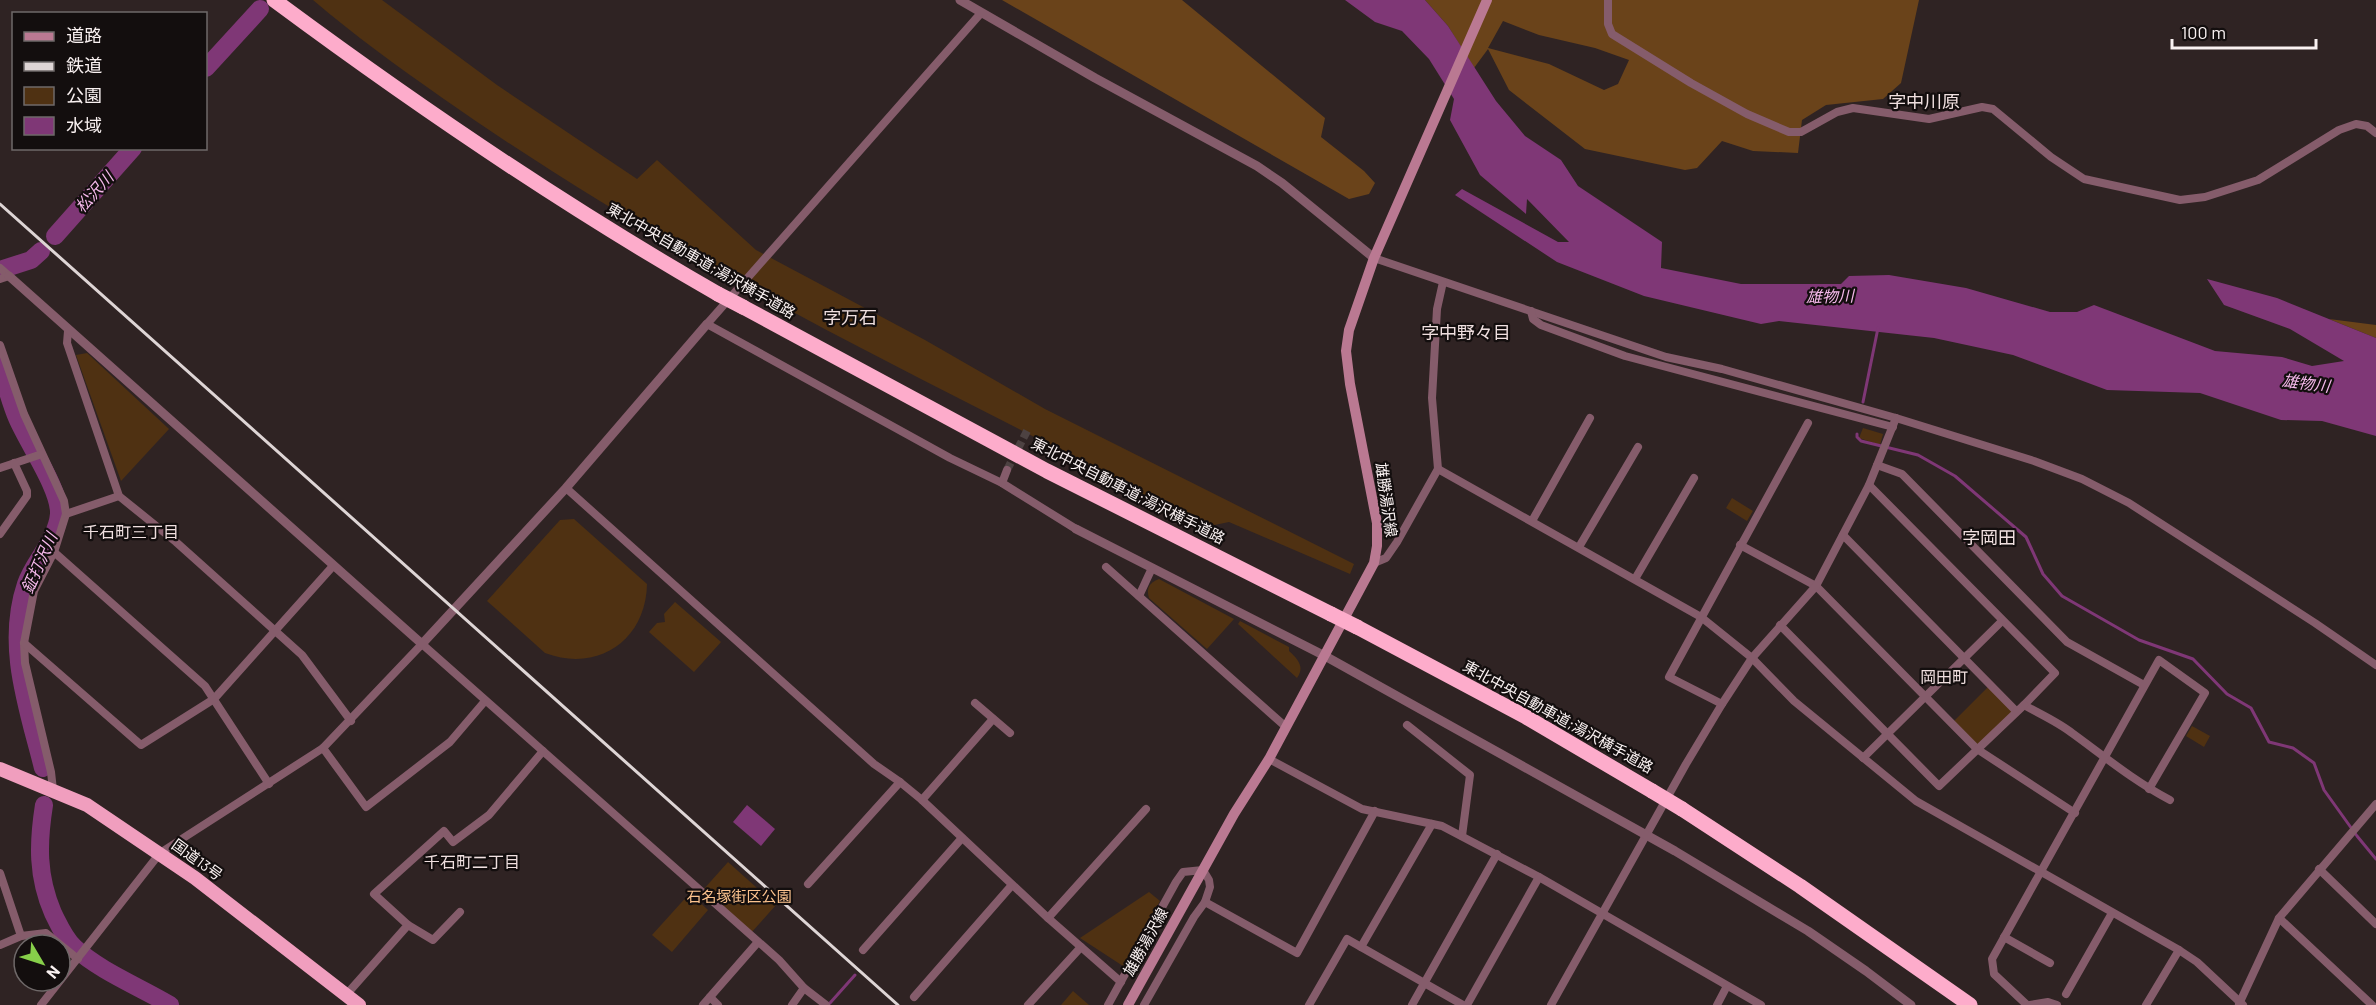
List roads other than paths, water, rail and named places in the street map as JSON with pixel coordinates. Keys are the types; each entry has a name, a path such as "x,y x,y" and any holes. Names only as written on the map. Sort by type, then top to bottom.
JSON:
{"highway":[{"name":"東北中央自動車道;湯沢横手道路","path":"274,0 370,70 606,229 718,294 1047,471 1357,627 1526,717 1682,809 1810,892 1970,1005"},
{"name":"国道13号","path":"0,769 87,805 160,853 359,1005"}],"main road":[{"name":"雄勝湯沢線","path":"1128,1005 1203,870 1269,759 1374,563 1377,546 1376,514 1350,384 1346,351 1349,330 1374,258 1487,0"}],"street":[{"path":"960,0 1095,78 1257,166 1282,183 1374,258 1666,357 1722,369 1896,418 2034,461 2082,479 2128,503 2315,623 2376,665"},
{"path":"1608,0 1608,24 1612,34 1728,104 1789,132 1801,132 1837,112 1853,108 1929,118 1982,107 1993,109 2051,158 2084,179 2180,200 2205,197 2258,180 2339,130 2356,124 2367,126 2376,133"},
{"path":"41,1005 160,853 323,748 351,720 566,488 706,324 981,13"},
{"path":"0,268 4,278 69,331 758,942 804,988 826,1005"},
{"path":"1374,563 1386,558 1397,542 1438,469 1432,398 1437,309 1443,282"},
{"path":"1531,311 1533,319 1541,325 1625,356 1893,427"},
{"path":"706,324 950,458 1002,483 1076,530 1325,656 1646,835 1808,931 1911,1005"},
{"path":"69,331 67,343 119,496 176,542 302,655 351,720"},
{"path":"0,345 24,414 64,501 66,514 54,552 34,591 24,643 25,663 51,772 53,790"},
{"path":"1532,521 1590,418"},
{"path":"1551,1005 1722,704 1752,658 1816,586 1869,485 1896,418"},
{"path":"1722,704 1669,677 1808,423"},
{"path":"1579,547 1638,447"},
{"path":"0,468 42,454"},
{"path":"0,534 27,496 27,491 14,463"},
{"path":"1877,465 1902,474 2067,642 2145,685"},
{"path":"1438,469 1701,617 1752,658 1794,701 1916,801 2179,950 2197,962 2240,1004 2279,918 2376,804"},
{"path":"1002,483 1007,470"},
{"path":"1635,579 1694,478"},
{"path":"1780,624 1939,786 2055,674 1869,485"},
{"path":"566,488 874,764 922,800 1048,918 1121,982"},
{"path":"66,514 119,496"},
{"path":"1843,535 2016,711"},
{"path":"1740,545 1816,586 1977,749 2075,813"},
{"path":"54,552 205,686 269,784"},
{"path":"24,643 141,745 214,699 333,567"},
{"path":"1106,567 1286,727"},
{"path":"1139,596 1152,568"},
{"path":"1863,758 2001,621"},
{"path":"2057,1005 2048,1002 2029,1005 1994,974 1992,959 2158,660 2205,693 2149,789"},
{"path":"323,748 366,807 450,742 485,701"},
{"path":"975,704 1010,733"},
{"path":"2024,705 2071,732 2104,759 2170,800"},
{"path":"922,800 993,719"},
{"path":"1407,725 1470,775 1462,836"},
{"path":"460,912 433,940 408,925 374,894 444,831 453,842 489,815 543,751"},
{"path":"1269,759 1362,808 1442,826 1539,877 1761,1005"},
{"path":"808,884 900,782"},
{"path":"1048,918 1146,809"},
{"path":"1205,902 1297,953 1376,811"},
{"path":"1361,947 1432,824"},
{"path":"863,950 962,838"},
{"path":"1412,1005 1497,854"},
{"path":"2319,869 2376,924"},
{"path":"1108,1005 1183,872 1203,870 1210,887 1205,902 1189,925 1147,1004"},
{"path":"0,873 20,933"},
{"path":"1309,1005 1347,939 1465,1005 1539,877"},
{"path":"914,997 1012,885"},
{"path":"2066,994 2112,913"},
{"path":"2279,918 2372,1005"},
{"path":"346,995 408,925"},
{"path":"2004,937 2050,963"},
{"path":"702,1005 758,942"},
{"path":"1028,1005 1081,947"},
{"path":"2146,1005 2179,950"},
{"path":"72,953 79,958"},
{"path":"1717,1005 1727,986"},
{"path":"792,1005 804,988"},
{"path":"710,997 718,1005"}],"water":[{"name":"雄物川","path":"1345,0 1425,0 1448,26 1496,101 1525,136 1561,160 1578,186 1662,242 1661,268 1741,284 1841,284 1849,276 1889,275 1966,288 2050,312 2077,312 2094,305 2215,351 2282,357 2312,366 2344,361 2290,329 2224,305 2207,279 2277,298 2376,338 2376,436 2322,421 2281,420 2200,393 2107,390 2013,355 1934,338 1779,321 1761,324 1644,296 1557,262 1455,195 1462,189 1558,242 1569,242 1527,199 1526,214 1480,175 1450,120 1454,99 1429,59 1402,31 1375,22"},
{"path":"747,805 775,829 761,846 733,822"}],"waterway":[{"name":"松沢川","path":"207,67 260,9"},
{"name":"松沢川","path":"55,236 131,150"},
{"name":"松沢川","path":"0,270 31,260 41,251"},
{"path":"1863,402 1878,328"},
{"name":"鉦打沢川","path":"0,366 17,418 49,479 58,504 59,514 54,533 26,584 20,607 18,630 18,654 25,700 43,768"},
{"path":"1857,434 1861,441 1918,455 1955,476 2026,537 2043,574 2062,596 2139,640 2193,659 2227,694 2251,708 2269,742 2293,748 2314,763 2324,790 2376,859"},
{"name":"鉦打沢川","path":"44,805 40,846 44,886 53,913 65,936 75,948 96,964 170,1005"},
{"path":"830,1003 855,975"}],"tunnel":[{"path":"1007,470 1028,429"}],"railway":[{"path":"0,204 898,1005"}],"district":[{"name":"字中川原","path":"1924,102"},
{"name":"字万石","path":"850,318"},
{"name":"字中野々目","path":"1466,333"},
{"name":"千石町三丁目","path":"131,532"},
{"name":"字岡田","path":"1989,538"},
{"name":"岡田町","path":"1944,677"},
{"name":"千石町二丁目","path":"472,862"}],"park label":[{"name":"石名塚街区公園","path":"739,897"}]}
